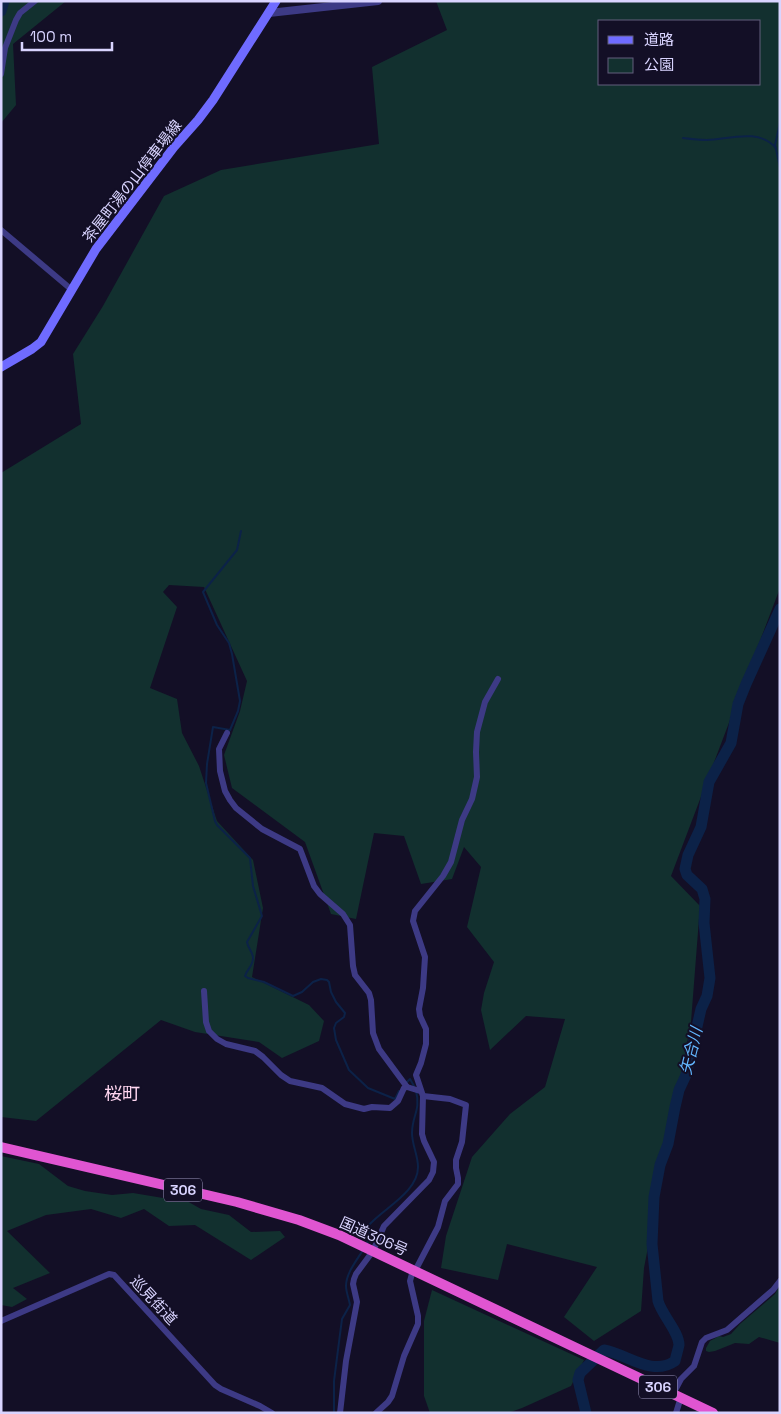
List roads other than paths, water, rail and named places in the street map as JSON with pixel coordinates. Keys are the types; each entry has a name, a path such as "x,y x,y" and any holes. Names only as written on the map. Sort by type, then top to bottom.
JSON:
{"highway":[{"name":"国道306号","path":"1,1147 255,1207 299,1220 372,1250 713,1413"}],"main road":[{"name":"茶屋町湯の山停車場線","path":"1,367 41,342 96,249 174,147 213,100 276,1"}],"street":[{"path":"1,74 5,48 16,20 20,13 35,1"},
{"path":"269,13 378,1"},
{"path":"1,230 72,290"},
{"path":"340,1413 346,1360 357,1302 353,1284 354,1279 384,1226 429,1180 433,1172 434,1162 424,1141 413,1089 426,1044 426,1029 419,1009 423,988 425,957 413,921 415,911 443,876 451,862 462,820 472,799 476,777 477,732 485,702 498,679"},
{"path":"227,733 219,749 220,771 230,800 236,808 262,829 300,849 314,886 320,894 344,914 350,925 353,966 356,976 371,1000 373,1033 379,1049 413,1089"},
{"path":"204,992 206,1022 209,1031 226,1044 255,1051 290,1082 322,1088 345,1104 364,1109 372,1107 390,1108 395,1104 404,1088 466,1105 462,1142 456,1160 458,1184 445,1201 438,1227 414,1270 410,1281 418,1324 404,1356 392,1396 376,1413"},
{"name":"巡見街道","path":"1,1321 109,1274 114,1275 215,1385 272,1413"},
{"path":"676,1413 677,1396 681,1380 694,1366 702,1342 706,1338 727,1330 780,1281"}],"waterway":[{"path":"1,11 4,1"},
{"path":"780,123 775,145 780,167"},
{"path":"683,138 707,140 752,136 761,138 776,148"},
{"path":"241,531 237,550 203,592 217,625 229,643 240,701 230,730 213,727 206,783 217,825 250,858 253,886 262,916 247,942 253,960 245,976 264,982 293,996 302,992 313,982 321,979 327,980 336,1002 345,1013 344,1017 336,1023 334,1028 336,1040 349,1070 368,1088 395,1099 399,1091"},
{"name":"矢合川","path":"586,1413 578,1380 580,1373 604,1350 648,1366 657,1367 675,1361 679,1347 676,1335 658,1301 652,1244 654,1197 660,1165 668,1144 679,1090 686,1075 710,978 704,923 705,899 702,889 687,875 685,869 688,855 701,827 709,782 731,743 738,704 780,609"},
{"path":"407,1082 410,1079 414,1086"},
{"path":"367,1243 370,1238 369,1225 406,1192 417,1176 418,1163 412,1133 417,1108 416,1091"},
{"path":"334,1413 334,1381 342,1319 350,1305 346,1281 363,1250"}],"district":[{"name":"桜町","path":"122,1093"}]}
